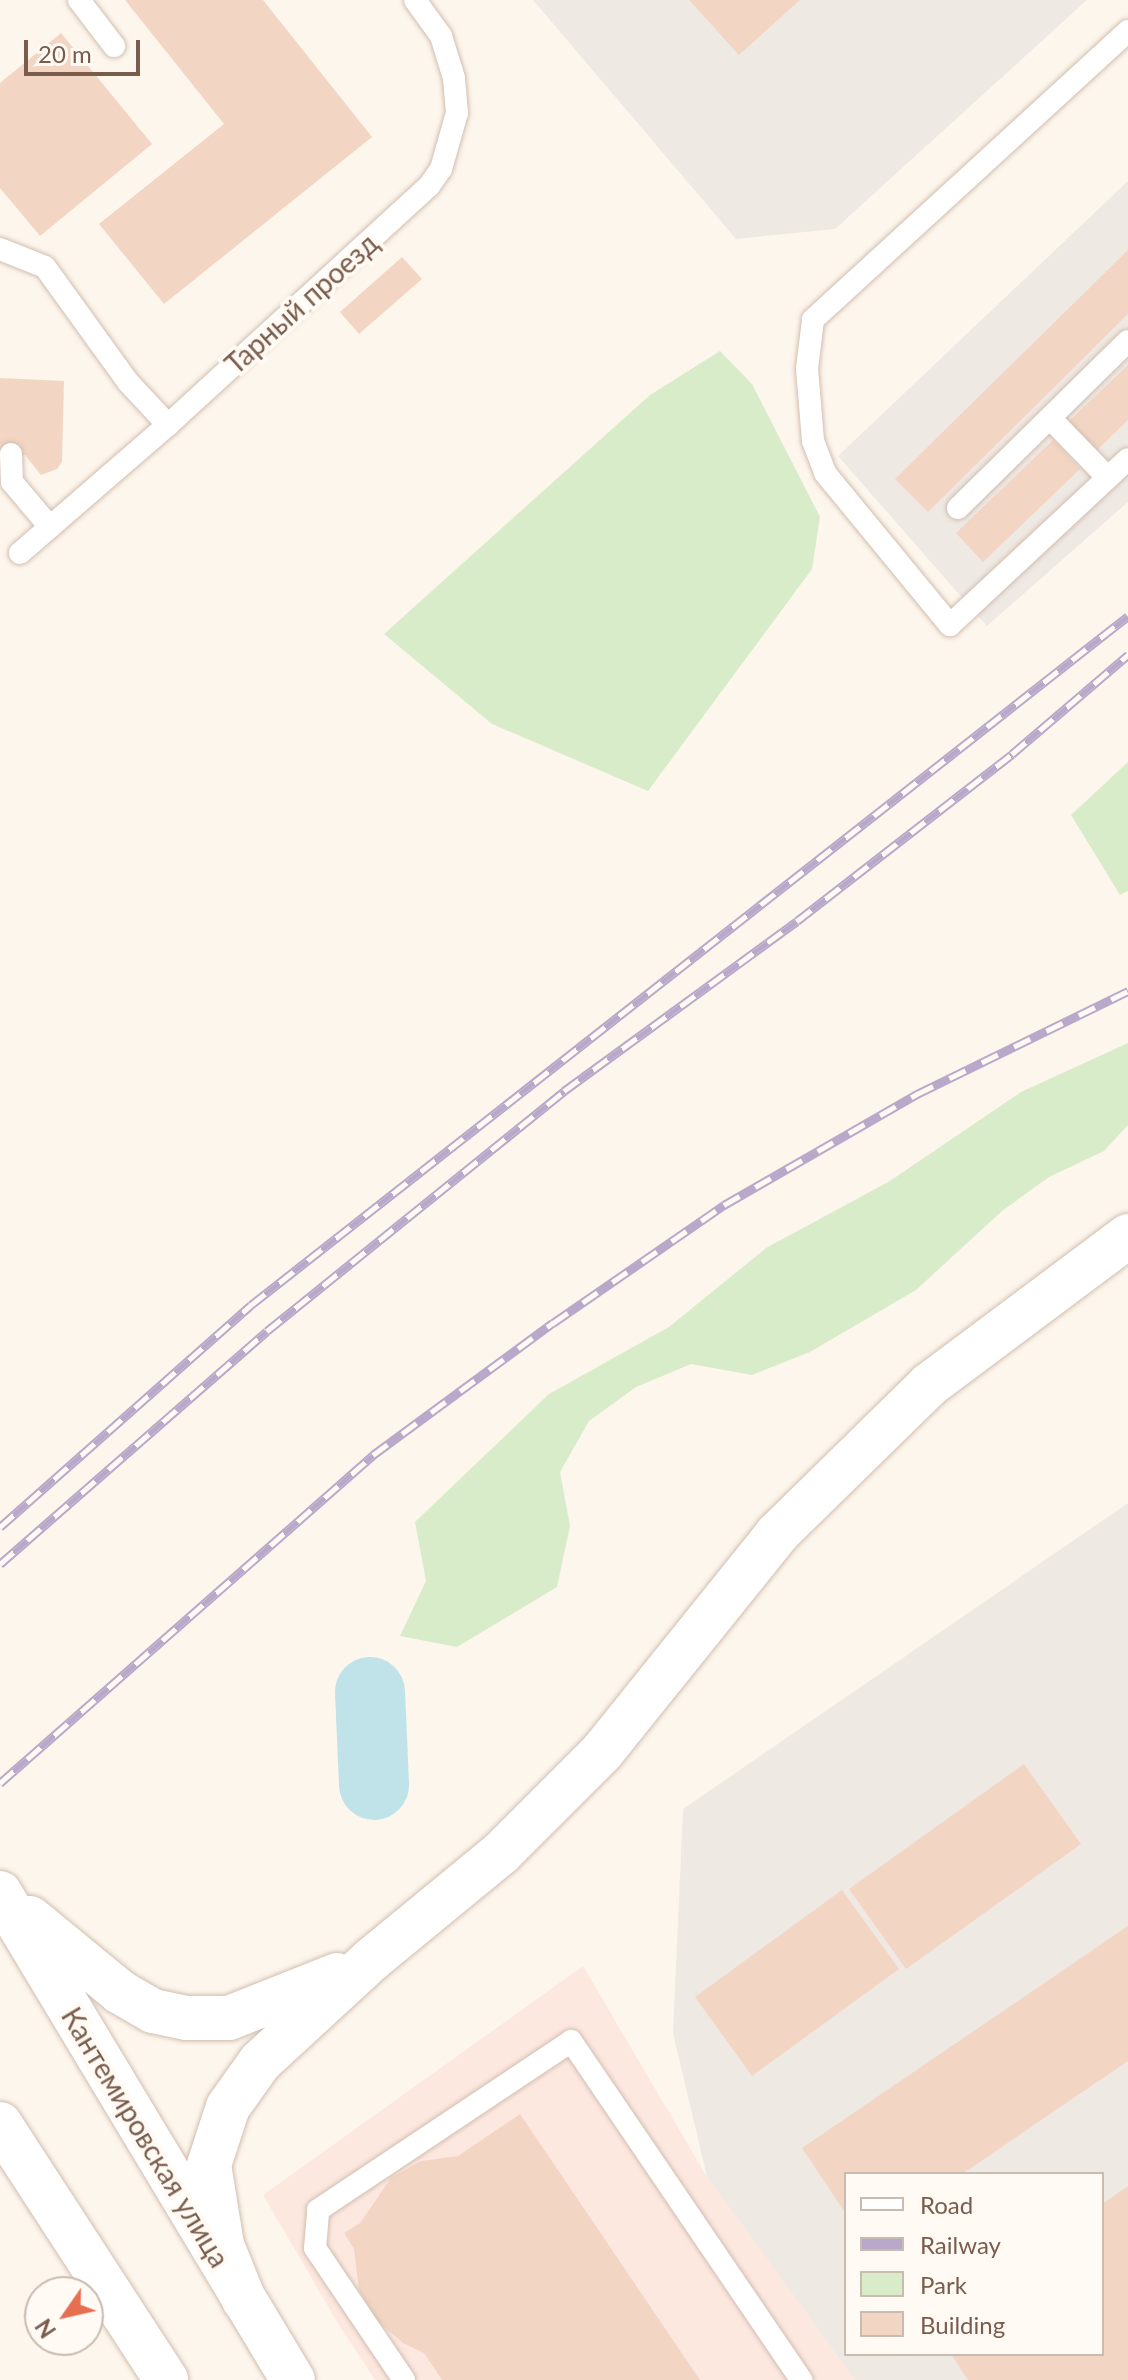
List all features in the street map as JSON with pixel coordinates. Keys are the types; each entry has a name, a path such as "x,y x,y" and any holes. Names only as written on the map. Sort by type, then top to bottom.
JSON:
{"main road":[{"path":"244,2300 222,2245 209,2165 217,2133 260,2062 372,1959 501,1853 602,1752 777,1534 929,1385 1128,1236"},
{"path":"0,1892 120,1992 153,2011 186,2018 229,2018 372,1959"},
{"name":"Кантемировская улица","path":"0,1892 293,2380"},
{"path":"0,2124 166,2380"}],"lane":[{"path":"79,0 114,46"},
{"name":"Тарный проезд","path":"20,553 436,195 457,113 454,78 441,36 415,0"},
{"path":"1128,31 813,320 807,369 813,441 825,473 950,625 1128,459"},
{"path":"0,249 45,267 128,382 168,425"},
{"path":"958,508 1128,341"},
{"path":"1050,418 1108,478"},
{"path":"11,454 12,482 50,527"},
{"path":"404,2380 315,2248 318,2210 571,2041 801,2380"}],"shaded area":[{"path":"533,0 1087,0 835,229 736,239"},
{"path":"1128,181 1128,502 987,626 838,456"},
{"path":"1128,1503 1128,2380 855,2380 707,2177 673,2033 683,1809"},
{"path":"583,1966 707,2177 855,2380 375,2380 263,2195"}],"green space":[{"path":"720,351 752,384 820,517 812,569 648,791 492,724 384,634 650,395"},
{"path":"1128,762 1128,891 1120,895 1071,815"},
{"path":"1128,1043 1128,1125 1104,1151 1049,1177 1002,1211 916,1290 810,1352 752,1375 691,1364 636,1387 589,1421 560,1472 570,1526 557,1587 457,1647 400,1636 426,1581 415,1522 549,1394 669,1327 766,1248 890,1181 1021,1092"}],"building":[{"path":"125,0 263,0 372,137 164,304 99,224 224,124"},
{"path":"689,0 800,0 739,55"},
{"path":"61,33 152,144 40,236 0,188 0,83"},
{"path":"1128,250 1128,314 928,512 895,479"},
{"path":"402,257 422,279 359,334 340,312"},
{"path":"1128,365 1128,420 1097,450 1069,421"},
{"path":"0,378 64,381 62,462 57,469 41,475 25,455 0,454"},
{"path":"1053,440 1080,469 983,562 956,533"},
{"path":"1024,1764 1081,1844 906,1969 849,1889"},
{"path":"842,1890 899,1969 752,2076 695,1997"},
{"path":"1128,1926 1128,2061 965,2172 844,2172 844,2211 802,2148"},
{"path":"520,2114 700,2380 442,2380 424,2353 403,2343 376,2320 359,2290 354,2249 344,2233 360,2223 391,2178 421,2161 458,2156"},
{"path":"1128,2186 1128,2380 968,2380 952,2356 1104,2356 1104,2203"}],"waterway":[{"path":"370,1692 374,1785"}],"railway":[{"path":"0,1527 251,1305 1128,616"},
{"path":"0,1564 267,1331 564,1091 797,921 1012,754 1128,655"},
{"path":"0,1783 373,1455 553,1323 724,1205 917,1094 1128,991"}]}
